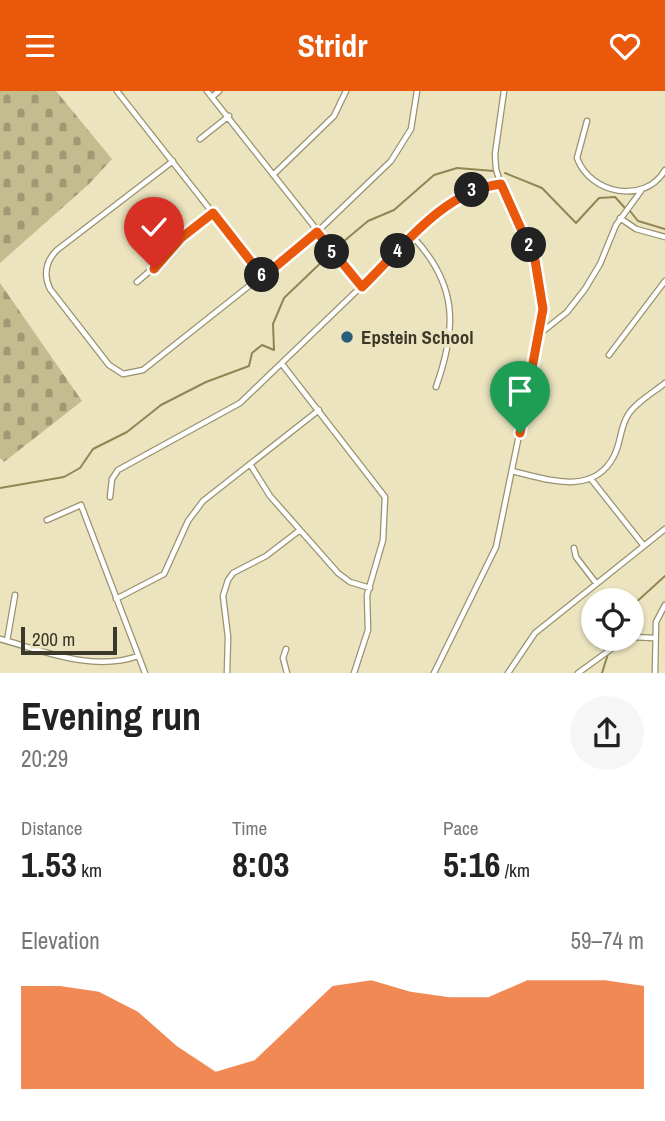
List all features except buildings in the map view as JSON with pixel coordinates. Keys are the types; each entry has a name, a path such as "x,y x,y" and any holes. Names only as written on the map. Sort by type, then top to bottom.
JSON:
{"street":[{"path":"117,91 263,277"},
{"path":"207,91 362,287"},
{"path":"212,97 219,91"},
{"path":"272,175 330,121 346,91"},
{"path":"173,161 57,250 47,264 46,277 50,288 109,365 123,374 141,371 317,232 400,151 411,129 417,91"},
{"path":"434,673 496,547 541,333 543,309 535,260 501,184 495,154 504,91"},
{"path":"200,139 229,116"},
{"path":"587,121 577,153 579,165 603,185 629,193 641,191 653,185 665,170"},
{"path":"110,497 112,479 118,470 230,410 282,364 444,207 466,193 501,184"},
{"path":"541,333 567,312 591,280 620,218 641,191"},
{"path":"629,193 632,203"},
{"path":"137,282 160,263 181,238 213,213"},
{"path":"620,218 636,229 665,237"},
{"path":"413,237 437,269 451,310 449,342 436,387"},
{"path":"609,355 665,281"},
{"path":"543,309 549,317 558,319"},
{"path":"282,364 385,497 383,541 366,603 368,630 355,673"},
{"path":"512,471 567,483 591,479 613,459 624,422 632,410 665,383"},
{"path":"116,599 164,574 199,506 319,410"},
{"path":"250,464 270,496 341,577 370,588"},
{"path":"591,479 644,546"},
{"path":"47,520 81,505 145,673"},
{"path":"508,673 535,633 665,529"},
{"path":"226,673 228,637 223,596 228,580 238,570 265,556 300,530"},
{"path":"574,548 576,557 596,583"},
{"path":"7,641 15,595"},
{"path":"655,673 654,638 658,617 665,605"},
{"path":"644,638 654,638"},
{"path":"0,639 96,663 116,663 138,656"},
{"path":"286,649 283,658 287,673"},
{"path":"578,673 608,651"}],"green space":[{"path":"0,91 56,91 112,159 89,184 0,263"},
{"path":"0,283 82,401 4,462 0,458"}],"waterway":[{"path":"337,247 368,221 394,210 434,175 457,168 494,171"},
{"path":"505,173 542,188 576,223 599,198 615,197 625,208"},
{"path":"630,211 638,221 665,229"},
{"path":"0,488 64,477 80,468 93,449 127,432 161,405 206,382 249,366 252,353 262,345 274,350 273,324 284,298 330,254"},
{"path":"644,595 665,576"},
{"path":"602,673 608,654"}],"place":[{"name":"Epstein School","path":"347,337"}],"route":[{"path":"154,269 181,238 213,213 263,277 317,232 362,287 444,207 478,188 501,184 532,250 540,280 543,309 541,333 520,433"}]}
